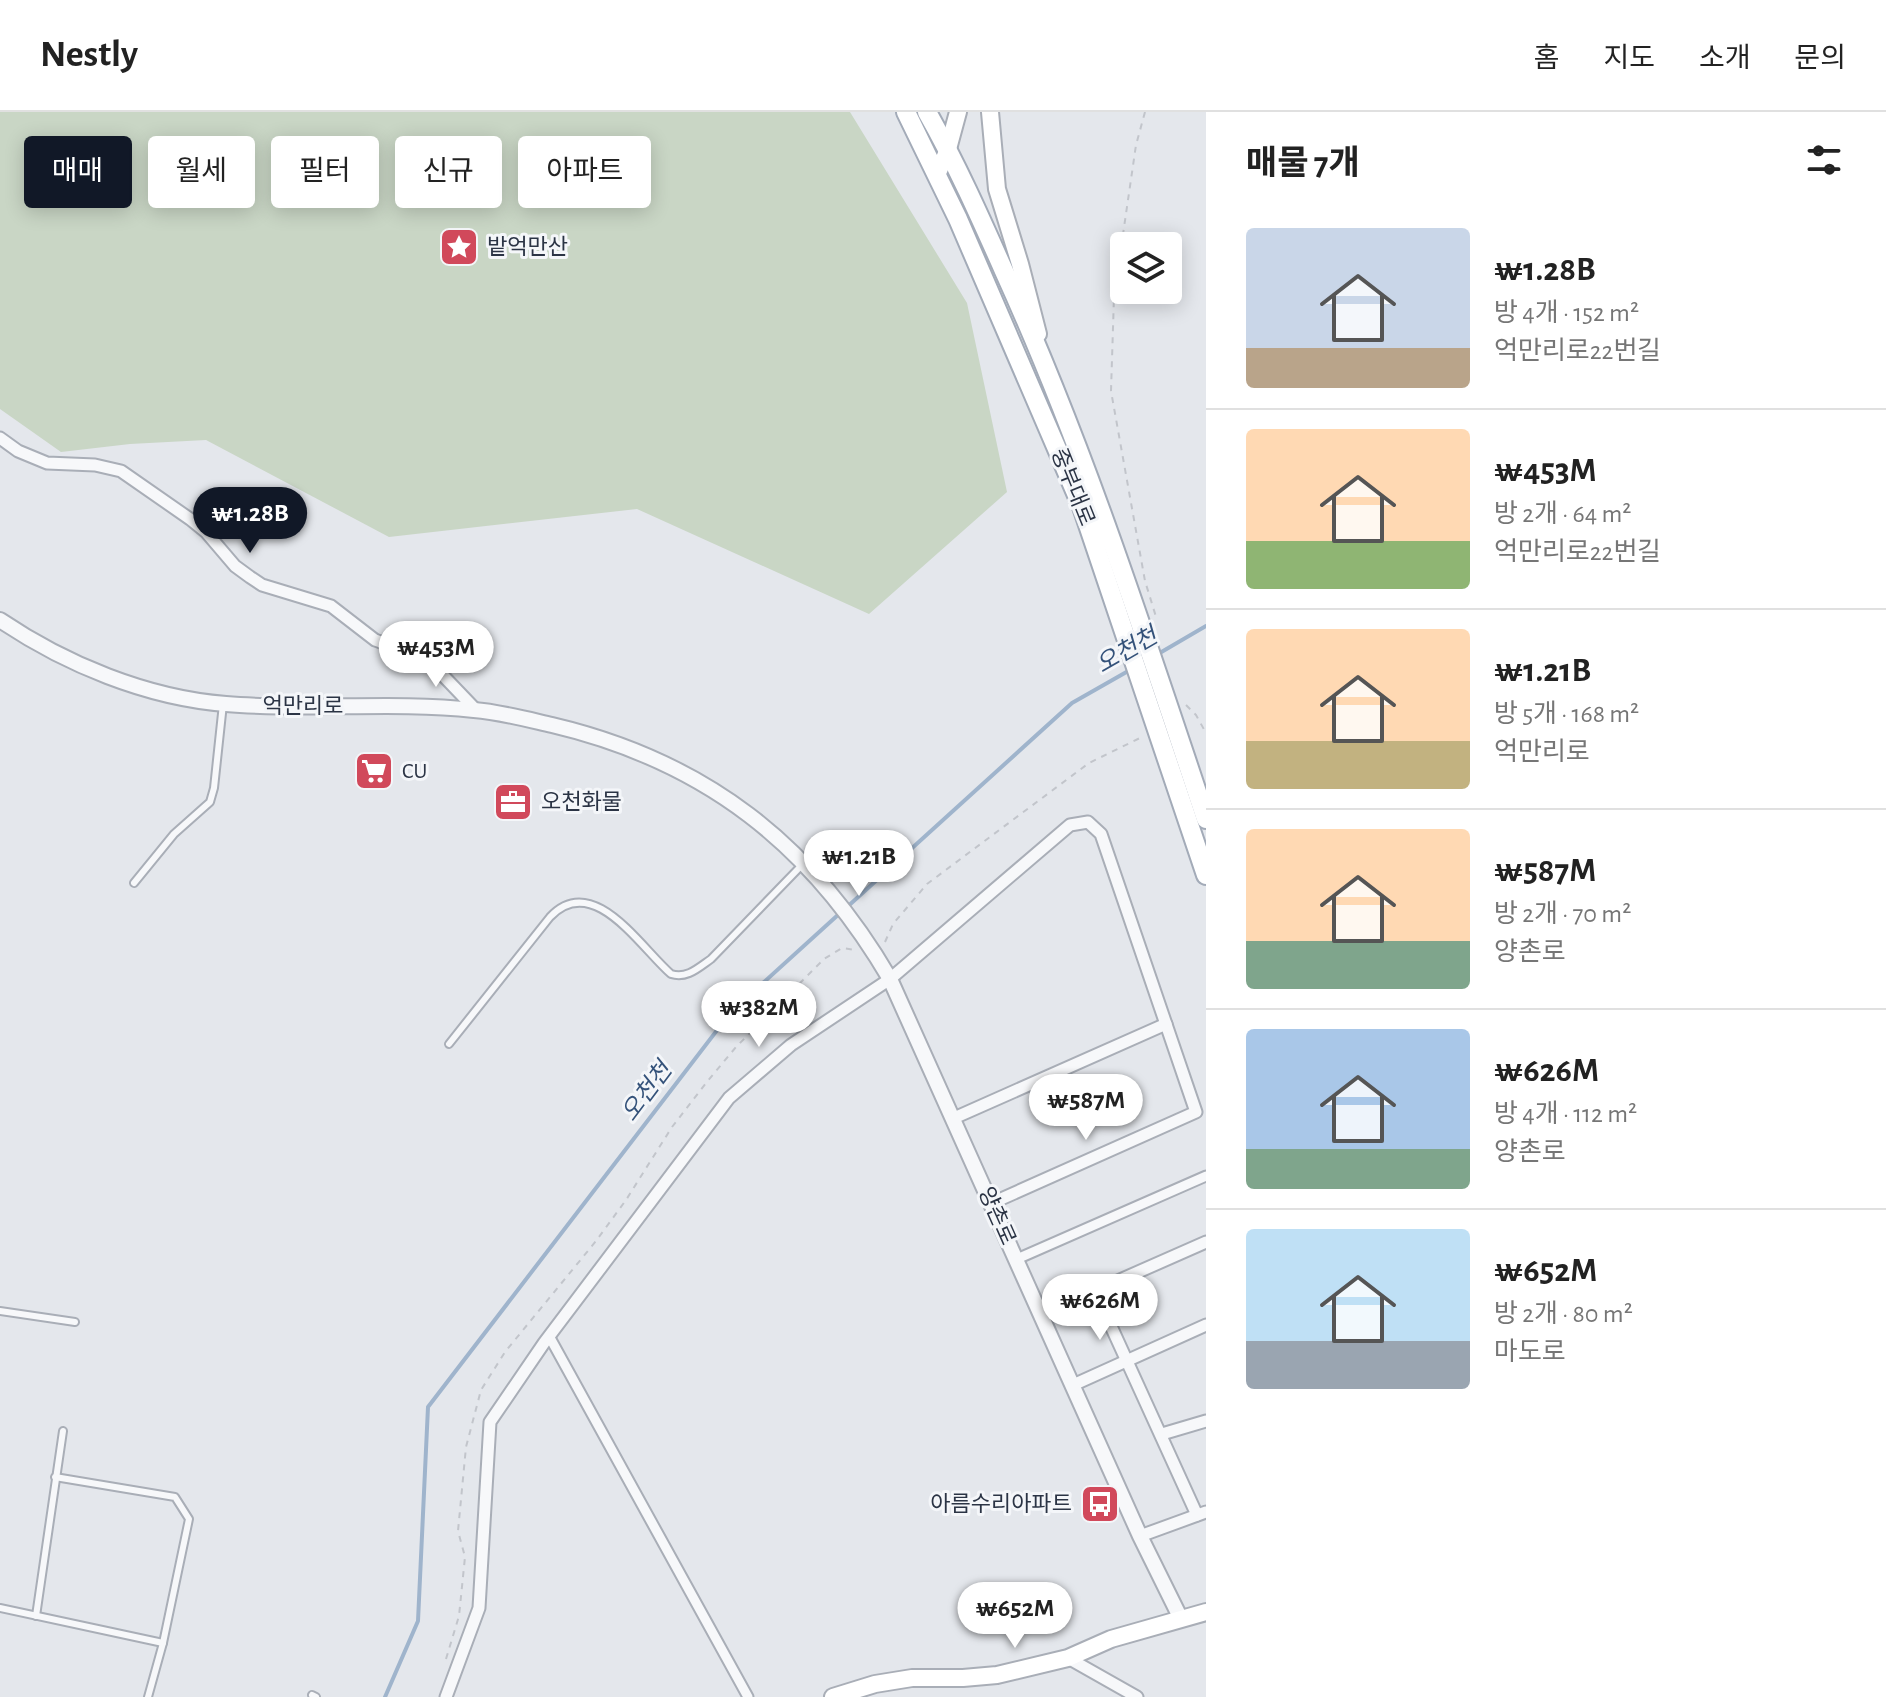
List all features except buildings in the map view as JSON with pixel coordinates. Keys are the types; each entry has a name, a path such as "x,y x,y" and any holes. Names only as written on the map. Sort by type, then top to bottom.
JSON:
{"main road":[{"path":"895,112 958,219"},
{"name":"중부대로","path":"906,112 938,173 1082,507 1206,875"},
{"name":"중부대로","path":"927,112 948,149 1044,359 1135,579 1175,702"},
{"path":"938,173 958,112"},
{"path":"990,112 997,189 1044,359"},
{"path":"1175,702 1206,819"},
{"path":"833,1697 875,1684 912,1678 997,1675 1068,1658 1111,1639 1206,1612"}],"street":[{"path":"0,438 18,451 47,463 95,465 121,471 206,532 235,566 250,577 262,585 331,606 375,640 418,655 432,664 476,710"},
{"name":"억만리로","path":"0,620 47,648 92,669 153,690 223,704 476,710 610,740 673,767 749,814 816,875 872,949"},
{"path":"446,1697 479,1608 490,1422 549,1336 729,1098 791,1045 890,979 1070,825 1088,822 1101,834 1196,1112 992,1203"},
{"name":"양촌로","path":"872,949 890,979 1140,1536 1181,1619"},
{"path":"954,1118 1166,1024"},
{"path":"1017,1259 1206,1176"},
{"path":"1140,1536 1202,1514 1095,1291 1206,1242"},
{"path":"1073,1385 1206,1325"},
{"path":"549,1336 748,1697"},
{"path":"1162,1434 1206,1421"},
{"path":"1068,1658 1137,1697"}],"lane":[{"path":"134,883 174,834 210,802 223,704"},
{"path":"449,1044 550,917 567,903 588,902 601,908 671,974 679,977 711,959 804,863"},
{"path":"0,1311 75,1322"},
{"path":"36,1616 63,1431"},
{"path":"55,1477 175,1497 189,1519 163,1643 148,1697"},
{"path":"0,1608 163,1643"}],"path":[{"path":"1135,579 1111,391 1114,296 1136,145 1145,112"},
{"path":"1175,702 1196,715 1206,733"},
{"path":"443,1666 459,1616 465,1557 458,1531 466,1447 481,1390 505,1352 596,1241 672,1127 736,1047 824,959 842,948 872,949 884,944 893,924 927,884 1089,763 1155,723"}],"green space":[{"path":"0,112 850,112 967,303 1007,492 869,614 637,509 389,537 206,440 61,452 0,409"}],"waterway":[{"name":"오천천","path":"1158,654 1206,626"},
{"name":"오천천","path":"846,908 1072,703 1130,670"},
{"name":"오천천","path":"385,1697 418,1621 428,1407 731,1012 839,914"}],"place":[{"name":"밭억만산","path":"459,247"},
{"name":"CU","path":"374,771"},
{"name":"오천화물","path":"513,802"},
{"name":"아름수리아파트","path":"1100,1504"}]}
